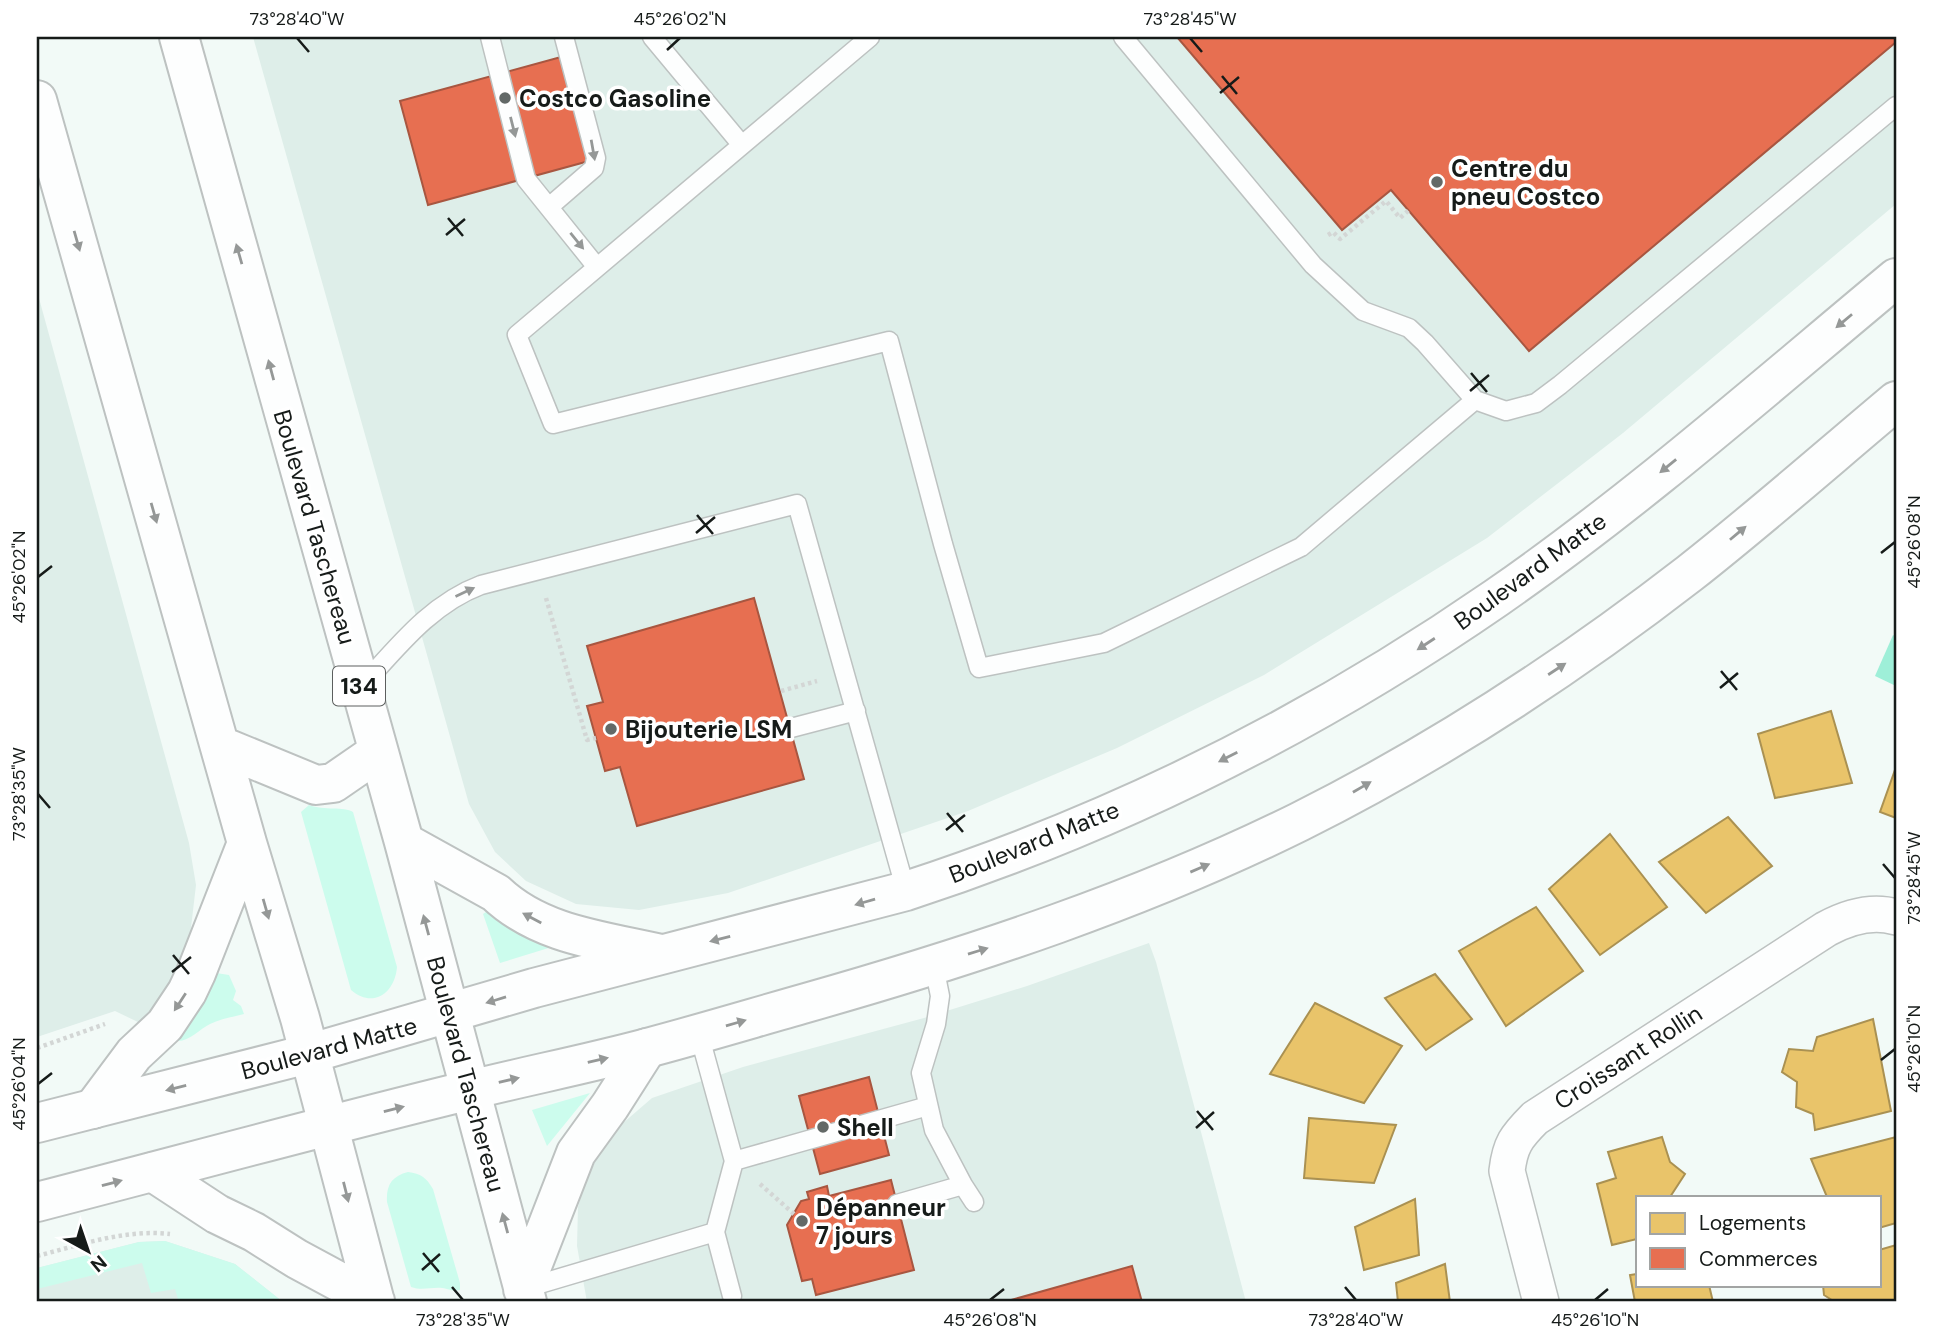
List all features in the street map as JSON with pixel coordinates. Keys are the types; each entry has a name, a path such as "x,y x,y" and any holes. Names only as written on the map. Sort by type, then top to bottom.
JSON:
{"main road":[{"name":"Boulevard Taschereau","path":"178,37 404,842 525,1295"},
{"path":"37,100 247,843 300,1018 375,1302"},
{"name":"Boulevard Matte","path":"37,1123 308,1054 534,988 906,891 1074,828 1206,768 1310,714 1415,652 1495,599 1586,533 1896,278"},
{"path":"37,1202 469,1090 699,1034 934,965 1102,909 1212,863 1302,820 1433,746 1566,664 1693,571 1896,401"},
{"path":"221,746 316,785 334,783 378,752"},
{"path":"404,842 496,893 519,911 548,926 661,954"},
{"path":"93,1109 134,1054 165,1024 187,992 247,843"},
{"path":"525,1295 576,1153 647,1048"},
{"path":"153,1172 217,1214 254,1232 375,1302"}],"street":[{"name":"Croissant Rollin","path":"1541,1302 1507,1171 1509,1151 1518,1135 1535,1118 1826,929 1853,917 1884,914 1896,917"}],"lane":[{"path":"490,37 526,179 596,266"},
{"path":"549,207 594,168 597,158 564,37"},
{"path":"652,37 741,144"},
{"path":"870,37 516,335 553,424 889,341 979,668 1104,643 1301,547 1475,400"},
{"path":"1123,37 1312,265 1363,311 1409,328 1426,343 1475,400 1506,411 1536,403 1600,353 1896,106"},
{"path":"360,688 411,632 461,593 481,585 797,504 906,891"},
{"path":"791,728 856,711"},
{"path":"934,965 940,996 936,1024 921,1073 934,1130 974,1202"},
{"path":"699,1034 734,1161 715,1232 732,1296"},
{"path":"734,1161 928,1106"},
{"path":"897,1204 963,1185"},
{"path":"525,1295 715,1232"}],"path":[{"path":"1333,232 1340,239 1386,201 1400,218 1409,210"},
{"path":"556,634 587,740 596,738"},
{"path":"781,691 802,685"},
{"path":"37,1048 111,1023"},
{"path":"37,1256 114,1237 173,1234"}],"shaded area":[{"path":"253,37 1896,37 1896,204 1623,433 1487,538 1264,675 1117,748 968,811 728,893 639,910 576,904 526,881 495,852 469,804"},
{"path":"37,291 189,843 196,885 190,936 178,971 156,1006 140,1023 115,1011 37,1037"},
{"path":"1893,635 1896,637 1896,686 1875,676"},
{"path":"309,805 353,812 397,967 392,984 387,991 375,998 359,996 351,990 301,812"},
{"path":"489,910 520,931 555,946 500,963 483,914"},
{"path":"1149,943 1246,1302 587,1302 577,1246 578,1207 585,1183 615,1130 652,1098 743,1067 924,1018 1027,986"},
{"path":"216,973 229,975 236,991 233,1000 241,1006 244,1014 214,1022 183,1040 173,1040"},
{"path":"590,1093 547,1146 532,1110"},
{"path":"408,1172 423,1177 433,1189 460,1290 411,1287 387,1202 391,1182"},
{"path":"165,1241 235,1264 283,1302 37,1302 37,1268 139,1242"},
{"path":"165,1241 235,1264 283,1302 179,1302 175,1289 151,1293 142,1263 37,1289 37,1268 139,1242"}],"building: Logements":[{"path":"1831,711 1852,783 1775,798 1758,734"},
{"path":"1896,767 1896,818 1880,812"},
{"path":"1728,817 1772,866 1706,913 1659,862"},
{"path":"1610,834 1667,907 1600,955 1549,889"},
{"path":"1536,907 1583,971 1506,1026 1459,951"},
{"path":"1435,974 1472,1019 1426,1050 1385,998"},
{"path":"1315,1003 1402,1046 1364,1103 1270,1074"},
{"path":"1873,1019 1891,1111 1815,1130 1813,1114 1796,1107 1797,1082 1782,1072 1789,1049 1813,1051 1817,1037"},
{"path":"1309,1118 1396,1125 1374,1183 1304,1178"},
{"path":"1662,1137 1670,1162 1685,1174 1671,1196 1636,1196 1636,1239 1612,1245 1597,1184 1616,1178 1608,1152"},
{"path":"1896,1137 1896,1223 1881,1227 1881,1196 1827,1196 1811,1159"},
{"path":"1415,1199 1419,1255 1364,1270 1355,1227"},
{"path":"1896,1245 1896,1302 1835,1302 1824,1295 1823,1286 1881,1286 1881,1249"},
{"path":"1445,1264 1450,1302 1398,1302 1396,1283"},
{"path":"1636,1274 1636,1286 1709,1286 1713,1302 1635,1302 1630,1275"}],"building: Commerces":[{"path":"1177,37 1896,37 1896,42 1529,351 1391,190 1342,230"},
{"path":"561,57 589,161 428,205 400,101"},
{"path":"754,598 804,779 637,826 620,767 605,771 587,706 603,702 587,646"},
{"path":"869,1077 889,1155 820,1174 799,1096"},
{"path":"891,1180 914,1270 816,1295 812,1279 802,1281 787,1225 801,1201 809,1199 807,1192 827,1186 829,1196"},
{"path":"1132,1266 1142,1302 1004,1302"}],"place":[{"name":"Costco Gasoline","path":"505,98"},
{"name":"Centre du pneu Costco","path":"1437,182"},
{"name":"Bijouterie LSM","path":"611,729"},
{"name":"Shell","path":"823,1127"},
{"name":"Dépanneur 7 jours","path":"802,1221"}]}
